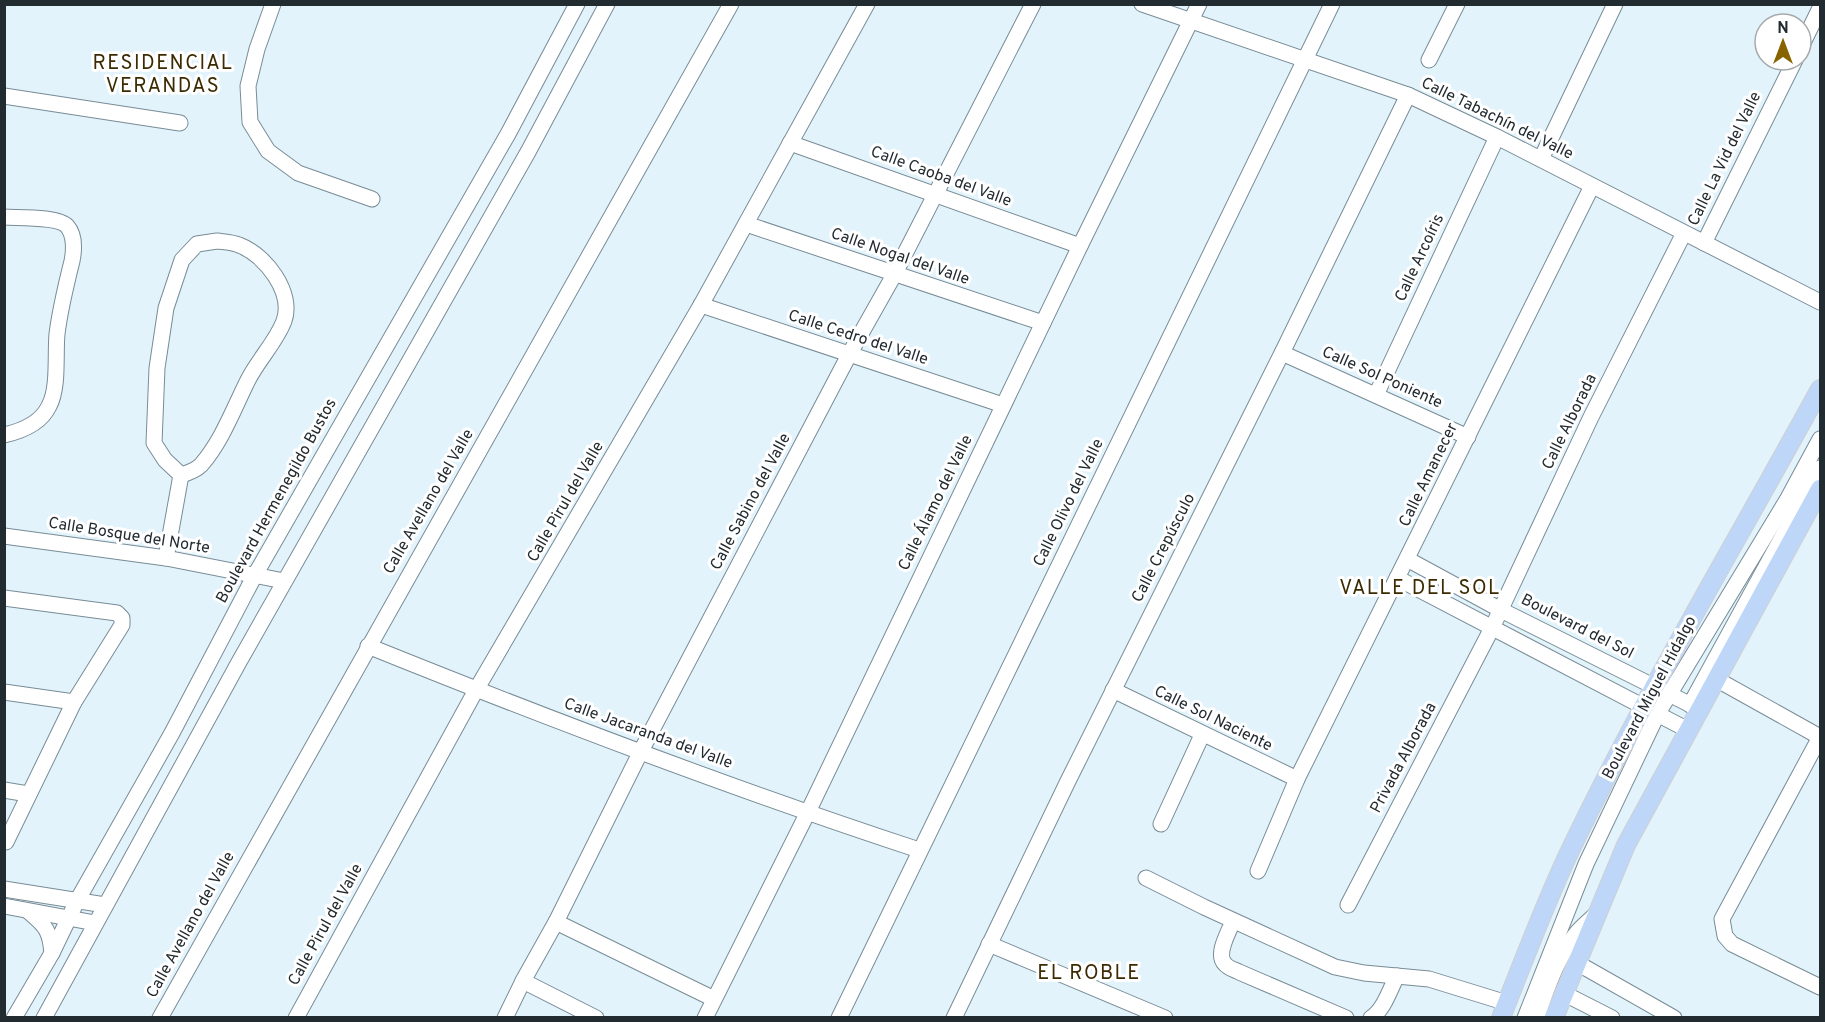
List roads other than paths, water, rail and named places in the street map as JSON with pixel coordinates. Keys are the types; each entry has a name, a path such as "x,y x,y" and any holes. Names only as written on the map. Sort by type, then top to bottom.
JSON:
{"main road":[{"name":"Boulevard Miguel Hidalgo","path":"1504,1010 1566,859 1651,710 1821,389"},
{"path":"1554,1017 1626,845 1688,730 1694,707 1716,679 1821,489"}],"street":[{"path":"273,4 257,49 248,86 250,122 268,150 298,173 372,199"},
{"name":"Boulevard Hermenegildo Bustos","path":"14,1017 52,953 77,901 172,733 255,575 508,134 577,4"},
{"path":"44,1017 284,581 528,152 607,4"},
{"name":"Calle Avellano del Valle","path":"160,1017 731,4"},
{"name":"Calle Pirul del Valle","path":"296,1017 476,690 701,305 867,4"},
{"name":"Calle Sabino del Valle","path":"505,1017 556,922 641,751 850,353 894,275 1033,4"},
{"name":"Calle Tabachín del Valle","path":"1142,4 1408,95 1541,159 1821,302"},
{"name":"Calle Álamo del Valle","path":"705,1017 808,812 1199,4"},
{"name":"Calle Olivo del Valle","path":"838,1017 1332,4"},
{"path":"1429,60 1457,4"},
{"path":"1541,159 1615,4"},
{"path":"1813,24 1821,8"},
{"name":"Calle La Vid del Valle","path":"1704,243 1789,72"},
{"name":"Calle Crepúsculo","path":"954,1017 1113,690 1408,95"},
{"path":"4,96 180,123"},
{"name":"Calle Arcoíris","path":"1376,395 1497,137"},
{"name":"Calle Caoba del Valle","path":"790,143 1080,246"},
{"name":"Calle Amanecer","path":"1258,871 1297,779 1592,186"},
{"path":"4,217 61,222 69,228 73,242 73,256 57,333 53,395 50,406 42,418 20,432 4,435"},
{"name":"Calle Nogal del Valle","path":"746,224 1043,323"},
{"name":"Calle Alborada","path":"1492,628 1591,417 1684,233"},
{"path":"217,241 240,245 261,260 275,274 284,293 287,311 283,324 253,370 220,437 200,466 181,475 165,460 154,443 157,368 166,308 182,260 197,243 217,241"},
{"name":"Calle Cedro del Valle","path":"701,305 1003,405"},
{"name":"Calle Sol Poniente","path":"1282,353 1468,437"},
{"path":"1661,690 1787,500 1821,439"},
{"path":"1694,707 1821,468"},
{"path":"166,558 181,475"},
{"name":"Calle Bosque del Norte","path":"4,536 166,558 284,581"},
{"name":"Boulevard del Sol","path":"1407,559 1501,610 1694,707"},
{"path":"1398,578 1688,730"},
{"path":"4,598 117,613 122,618 122,625 74,702 6,842"},
{"name":"Privada Alborada","path":"1347,905 1492,628"},
{"name":"Calle Jacaranda del Valle","path":"368,646 476,690 808,812 919,850"},
{"path":"1716,679 1820,737 1722,919 1722,928 1732,944 1821,987"},
{"name":"Calle Sol Naciente","path":"1113,690 1297,779"},
{"path":"4,692 74,702"},
{"path":"1525,1017 1651,710"},
{"path":"1161,824 1202,735"},
{"path":"4,790 28,794"},
{"path":"1146,878 1335,968 1436,980 1504,1010"},
{"path":"4,889 105,905"},
{"path":"4,906 95,923"},
{"path":"27,910 46,928 52,953"},
{"path":"1536,1017 1566,946 1600,910"},
{"path":"1233,921 1222,949 1222,960 1225,964 1346,1017"},
{"path":"556,922 714,999"},
{"path":"989,944 1165,1017"},
{"path":"1577,963 1674,1017"},
{"path":"1371,1017 1384,1002 1397,976"},
{"path":"523,981 596,1017"},
{"path":"1563,993 1612,1017"}],"district":[{"name":"RESIDENCIAL VERANDAS","path":"163,76"},
{"name":"VALLE DEL SOL","path":"1420,589"},
{"name":"EL ROBLE","path":"1089,974"}]}
